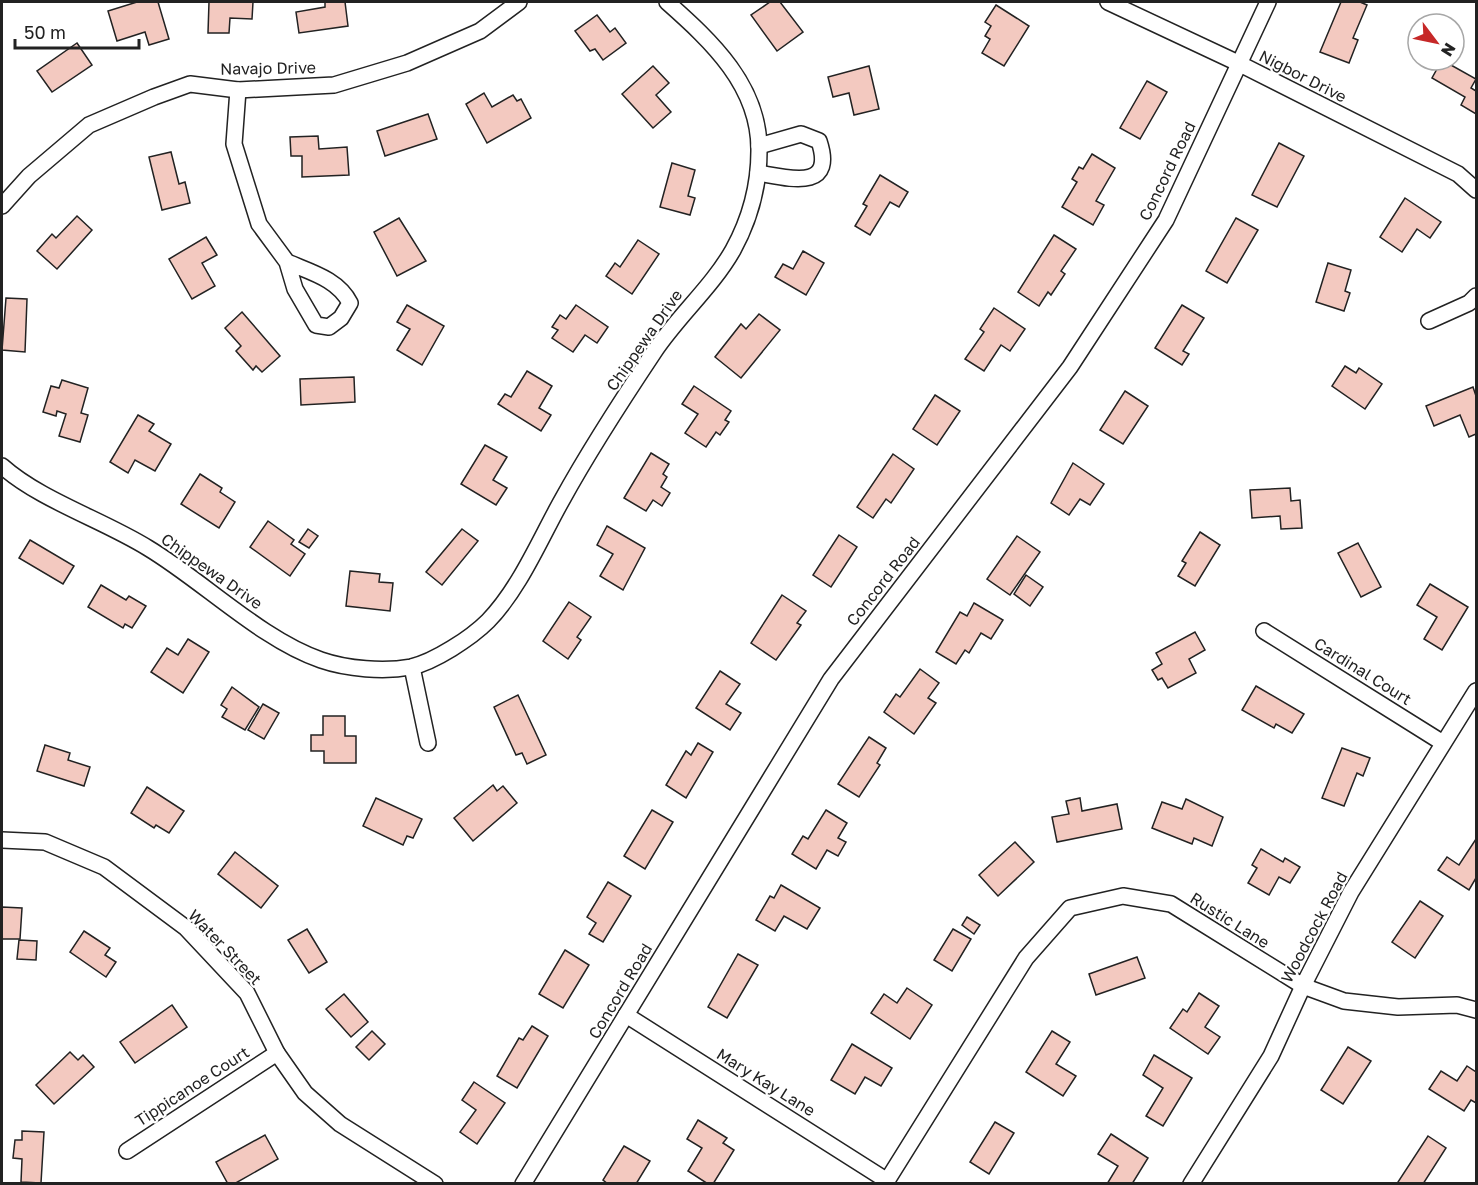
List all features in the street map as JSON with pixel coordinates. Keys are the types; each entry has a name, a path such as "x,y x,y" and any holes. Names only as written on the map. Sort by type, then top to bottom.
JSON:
{"street":[{"name":"Navajo Drive","path":"2,206 29,176 89,125 154,97 190,84 238,90 334,85 397,66 480,31 519,2"},
{"name":"Chippewa Drive","path":"2,466 44,494 147,547 291,646 322,661 355,668 412,667 469,637 489,620 509,594 579,468 656,348 732,251 748,218 758,173 759,146 745,92 730,65 713,43 667,2"},
{"name":"Nigbor Drive","path":"1108,2 1238,63 1458,174 1476,190"},
{"name":"Concord Road","path":"523,1184 831,679 1070,367 1166,220 1268,2"},
{"path":"238,90 234,144 259,224 287,262 295,289 316,325 329,327 341,318 350,303 346,294 334,283 287,262"},
{"path":"758,173 802,179 813,177 822,169 824,157 819,141 801,134 759,146"},
{"path":"1429,321 1469,303 1476,296"},
{"name":"Cardinal Court","path":"1264,631 1443,742"},
{"path":"412,667 428,743"},
{"name":"Woodcock Road","path":"1191,1184 1271,1056 1302,986 1351,892 1476,691"},
{"name":"Water Street","path":"2,840 45,842 104,867 186,928 247,993 277,1053 305,1093 340,1124 435,1184"},
{"name":"Rustic Lane","path":"886,1182 1026,958 1070,908 1122,896 1171,904 1302,986 1344,1001 1398,1007 1457,1005 1476,1010"},
{"name":"Mary Kay Lane","path":"626,1015 886,1182"},
{"name":"Tippicanoe Court","path":"127,1150 277,1053"}],"building":[{"path":"137,2 158,2 169,39 149,45 145,32 117,41 108,11"},
{"path":"209,2 253,2 252,19 230,18 229,33 208,33"},
{"path":"325,2 345,2 348,26 299,33 296,12 325,7"},
{"path":"770,2 780,2 803,32 777,51 751,15"},
{"path":"1341,2 1360,2 1367,5 1353,38 1358,40 1349,63 1320,52"},
{"path":"996,5 1029,26 1004,66 982,53 990,39 985,36 991,26 985,22"},
{"path":"597,15 610,32 615,28 626,43 603,60 595,49 590,51 575,31"},
{"path":"77,43 92,65 52,92 37,71"},
{"path":"653,66 669,83 656,95 671,112 653,128 622,94"},
{"path":"869,66 879,109 854,115 849,93 833,97 828,77"},
{"path":"1435,72 1463,72 1476,79 1471,88 1476,91 1476,114 1461,105 1465,97 1432,78"},
{"path":"1147,81 1167,92 1140,139 1120,128"},
{"path":"484,93 492,107 513,95 517,101 521,99 531,118 487,143 466,104"},
{"path":"428,114 437,139 385,156 377,131"},
{"path":"318,136 319,149 347,147 349,175 302,177 302,156 291,156 290,137"},
{"path":"1279,143 1304,156 1277,207 1252,195"},
{"path":"171,152 179,184 185,182 190,203 162,210 149,157"},
{"path":"1092,154 1115,168 1096,201 1104,205 1093,225 1062,207 1077,182 1072,179 1079,167 1083,169"},
{"path":"672,163 695,170 688,196 695,198 690,215 660,207"},
{"path":"880,175 908,192 899,207 890,202 870,235 855,226 867,206 863,204"},
{"path":"1405,198 1441,222 1430,238 1417,229 1402,252 1380,237"},
{"path":"77,216 92,230 57,269 37,251 52,234 56,238"},
{"path":"399,218 426,261 397,276 374,232"},
{"path":"1236,218 1258,230 1227,283 1206,271"},
{"path":"1054,235 1076,249 1061,271 1065,274 1051,295 1048,292 1039,306 1018,292"},
{"path":"206,237 217,255 202,263 215,286 192,299 169,259"},
{"path":"638,240 659,254 632,294 606,276 615,263 620,267"},
{"path":"803,251 824,263 806,295 775,277 783,264 793,269"},
{"path":"1328,263 1351,270 1345,291 1350,293 1344,311 1316,302"},
{"path":"6,298 27,299 25,352 2,350"},
{"path":"407,305 444,326 422,365 397,350 410,329 397,322"},
{"path":"576,305 608,327 597,343 585,335 573,352 552,338 558,330 552,327 560,315 566,319"},
{"path":"1182,305 1204,318 1183,351 1189,354 1182,365 1155,348"},
{"path":"994,308 1025,329 1010,351 1001,345 984,371 965,359 984,332 980,329"},
{"path":"242,312 280,356 262,372 256,366 253,370 236,351 241,346 225,328"},
{"path":"759,314 780,330 741,378 715,357 741,324 746,329"},
{"path":"1345,366 1356,373 1359,368 1382,384 1365,409 1332,386"},
{"path":"527,371 552,386 539,408 551,415 541,431 498,404 505,394 511,397"},
{"path":"354,377 355,402 301,405 300,379"},
{"path":"62,380 88,388 81,413 88,415 80,442 59,436 66,414 57,411 56,416 43,412 51,386 59,388"},
{"path":"694,386 731,411 725,420 729,422 720,435 716,432 706,447 685,433 698,414 682,404"},
{"path":"1473,387 1476,396 1476,434 1469,437 1460,415 1434,426 1426,406"},
{"path":"1125,391 1148,406 1123,444 1100,430"},
{"path":"935,395 960,411 937,445 913,429"},
{"path":"138,415 154,424 149,431 171,444 155,471 135,460 128,473 110,462"},
{"path":"485,445 507,457 493,480 507,488 496,505 461,484"},
{"path":"651,453 669,464 663,474 667,477 661,487 670,493 662,506 653,500 646,511 624,498"},
{"path":"893,454 914,469 891,503 886,499 873,518 857,507"},
{"path":"1073,463 1104,484 1090,505 1080,499 1069,515 1051,503"},
{"path":"200,474 222,488 220,492 235,502 219,528 181,504"},
{"path":"1290,488 1291,501 1300,500 1302,528 1281,529 1280,516 1252,518 1250,490"},
{"path":"268,521 294,540 291,544 305,554 290,576 250,547"},
{"path":"607,526 645,548 623,590 600,576 613,554 597,545"},
{"path":"308,529 318,536 309,548 299,542"},
{"path":"462,529 478,541 442,585 426,572"},
{"path":"1200,532 1220,545 1195,586 1178,576 1186,563 1182,561"},
{"path":"839,535 857,547 831,587 813,575"},
{"path":"1017,536 1040,552 1010,595 987,579"},
{"path":"30,540 74,566 63,584 19,558"},
{"path":"1358,543 1381,587 1361,597 1338,553"},
{"path":"350,571 380,574 379,582 393,583 390,611 346,606"},
{"path":"1026,575 1043,587 1030,606 1014,594"},
{"path":"1430,584 1468,607 1442,650 1424,639 1437,617 1417,605"},
{"path":"101,585 126,600 129,596 146,606 132,628 125,624 123,628 88,607"},
{"path":"782,595 806,611 797,623 801,625 776,660 751,643"},
{"path":"569,602 591,617 577,637 581,640 568,659 543,641"},
{"path":"974,603 1003,620 991,639 981,633 969,653 965,650 956,664 936,652 960,612 967,616"},
{"path":"1195,632 1205,650 1189,659 1196,673 1168,688 1162,678 1158,680 1152,670 1162,664 1156,653"},
{"path":"188,639 209,652 183,693 151,672 167,648 178,655"},
{"path":"920,669 939,683 928,698 936,703 914,734 884,712 896,694 900,697"},
{"path":"720,671 740,684 726,704 741,713 730,730 696,708"},
{"path":"1256,686 1304,714 1292,733 1276,724 1274,728 1242,710"},
{"path":"232,687 259,707 245,730 222,717 227,709 221,705"},
{"path":"518,695 546,755 527,764 522,753 516,755 494,707"},
{"path":"263,704 279,713 264,739 248,730"},
{"path":"323,716 345,716 345,736 356,736 356,763 324,763 324,751 311,751 311,735 323,735"},
{"path":"869,737 886,748 877,763 880,765 859,797 838,784"},
{"path":"698,743 713,752 686,798 666,785 686,751 691,755"},
{"path":"45,745 70,753 68,760 90,767 84,786 37,771"},
{"path":"1342,748 1370,758 1363,776 1357,773 1344,806 1322,798"},
{"path":"493,785 497,791 503,786 517,803 473,841 454,818"},
{"path":"147,787 184,811 169,833 156,825 154,828 131,813"},
{"path":"376,798 422,819 413,838 407,836 403,845 363,826"},
{"path":"1080,798 1082,811 1117,804 1122,829 1057,842 1052,817 1069,814 1066,801"},
{"path":"1186,799 1223,817 1212,846 1194,838 1192,844 1152,828 1162,802 1182,809"},
{"path":"652,810 673,822 645,869 624,856"},
{"path":"826,810 847,823 838,838 846,842 838,856 827,850 816,869 792,854 803,836 808,839"},
{"path":"1476,839 1476,878 1469,890 1438,870 1447,857 1459,865"},
{"path":"1015,842 1034,862 998,896 979,875"},
{"path":"1261,849 1283,862 1285,858 1300,867 1290,883 1279,877 1269,895 1248,883 1257,868 1252,865"},
{"path":"235,852 278,886 261,908 218,874"},
{"path":"608,882 631,896 603,942 589,934 596,923 587,917"},
{"path":"781,885 820,908 807,929 784,916 775,931 756,920 770,896 774,898"},
{"path":"1420,901 1443,916 1415,958 1392,942"},
{"path":"2,907 22,908 20,939 2,939"},
{"path":"967,917 980,925 974,934 962,925"},
{"path":"307,929 327,962 309,973 288,940"},
{"path":"953,929 971,939 952,971 934,960"},
{"path":"84,931 110,948 105,955 116,962 106,977 70,952"},
{"path":"19,940 37,941 36,960 17,959"},
{"path":"565,950 589,965 563,1008 539,994"},
{"path":"738,954 758,965 727,1018 708,1007"},
{"path":"1137,957 1145,978 1096,995 1089,974"},
{"path":"907,988 932,1005 910,1039 871,1013 884,994 897,1003"},
{"path":"1199,993 1219,1006 1205,1027 1220,1037 1208,1054 1170,1028 1183,1009 1187,1012"},
{"path":"344,994 368,1022 351,1037 326,1009"},
{"path":"172,1005 187,1027 135,1063 120,1042"},
{"path":"532,1026 548,1036 517,1088 497,1076 519,1038 523,1040"},
{"path":"372,1031 385,1044 369,1060 356,1047"},
{"path":"1052,1031 1070,1042 1056,1064 1076,1076 1063,1096 1026,1072"},
{"path":"852,1044 892,1068 881,1086 865,1077 855,1094 831,1080"},
{"path":"1348,1047 1371,1061 1343,1104 1321,1090"},
{"path":"70,1052 78,1060 83,1055 94,1067 54,1104 36,1085"},
{"path":"1154,1055 1192,1078 1163,1126 1146,1116 1163,1088 1143,1075"},
{"path":"1467,1066 1476,1072 1476,1103 1471,1100 1464,1111 1429,1089 1441,1071 1457,1081"},
{"path":"474,1082 505,1103 477,1144 460,1132 476,1110 462,1100"},
{"path":"698,1120 727,1138 723,1143 734,1150 713,1184 708,1184 688,1171 702,1148 687,1139"},
{"path":"995,1122 1014,1133 989,1174 970,1162"},
{"path":"22,1131 44,1132 41,1183 21,1182 22,1159 13,1158 15,1140 22,1140"},
{"path":"1111,1134 1148,1158 1132,1184 1107,1184 1118,1166 1098,1154"},
{"path":"265,1135 278,1159 234,1184 228,1184 216,1162"},
{"path":"1428,1136 1446,1148 1423,1184 1401,1184 1398,1182"},
{"path":"624,1146 650,1161 636,1184 608,1184 603,1180"}]}
